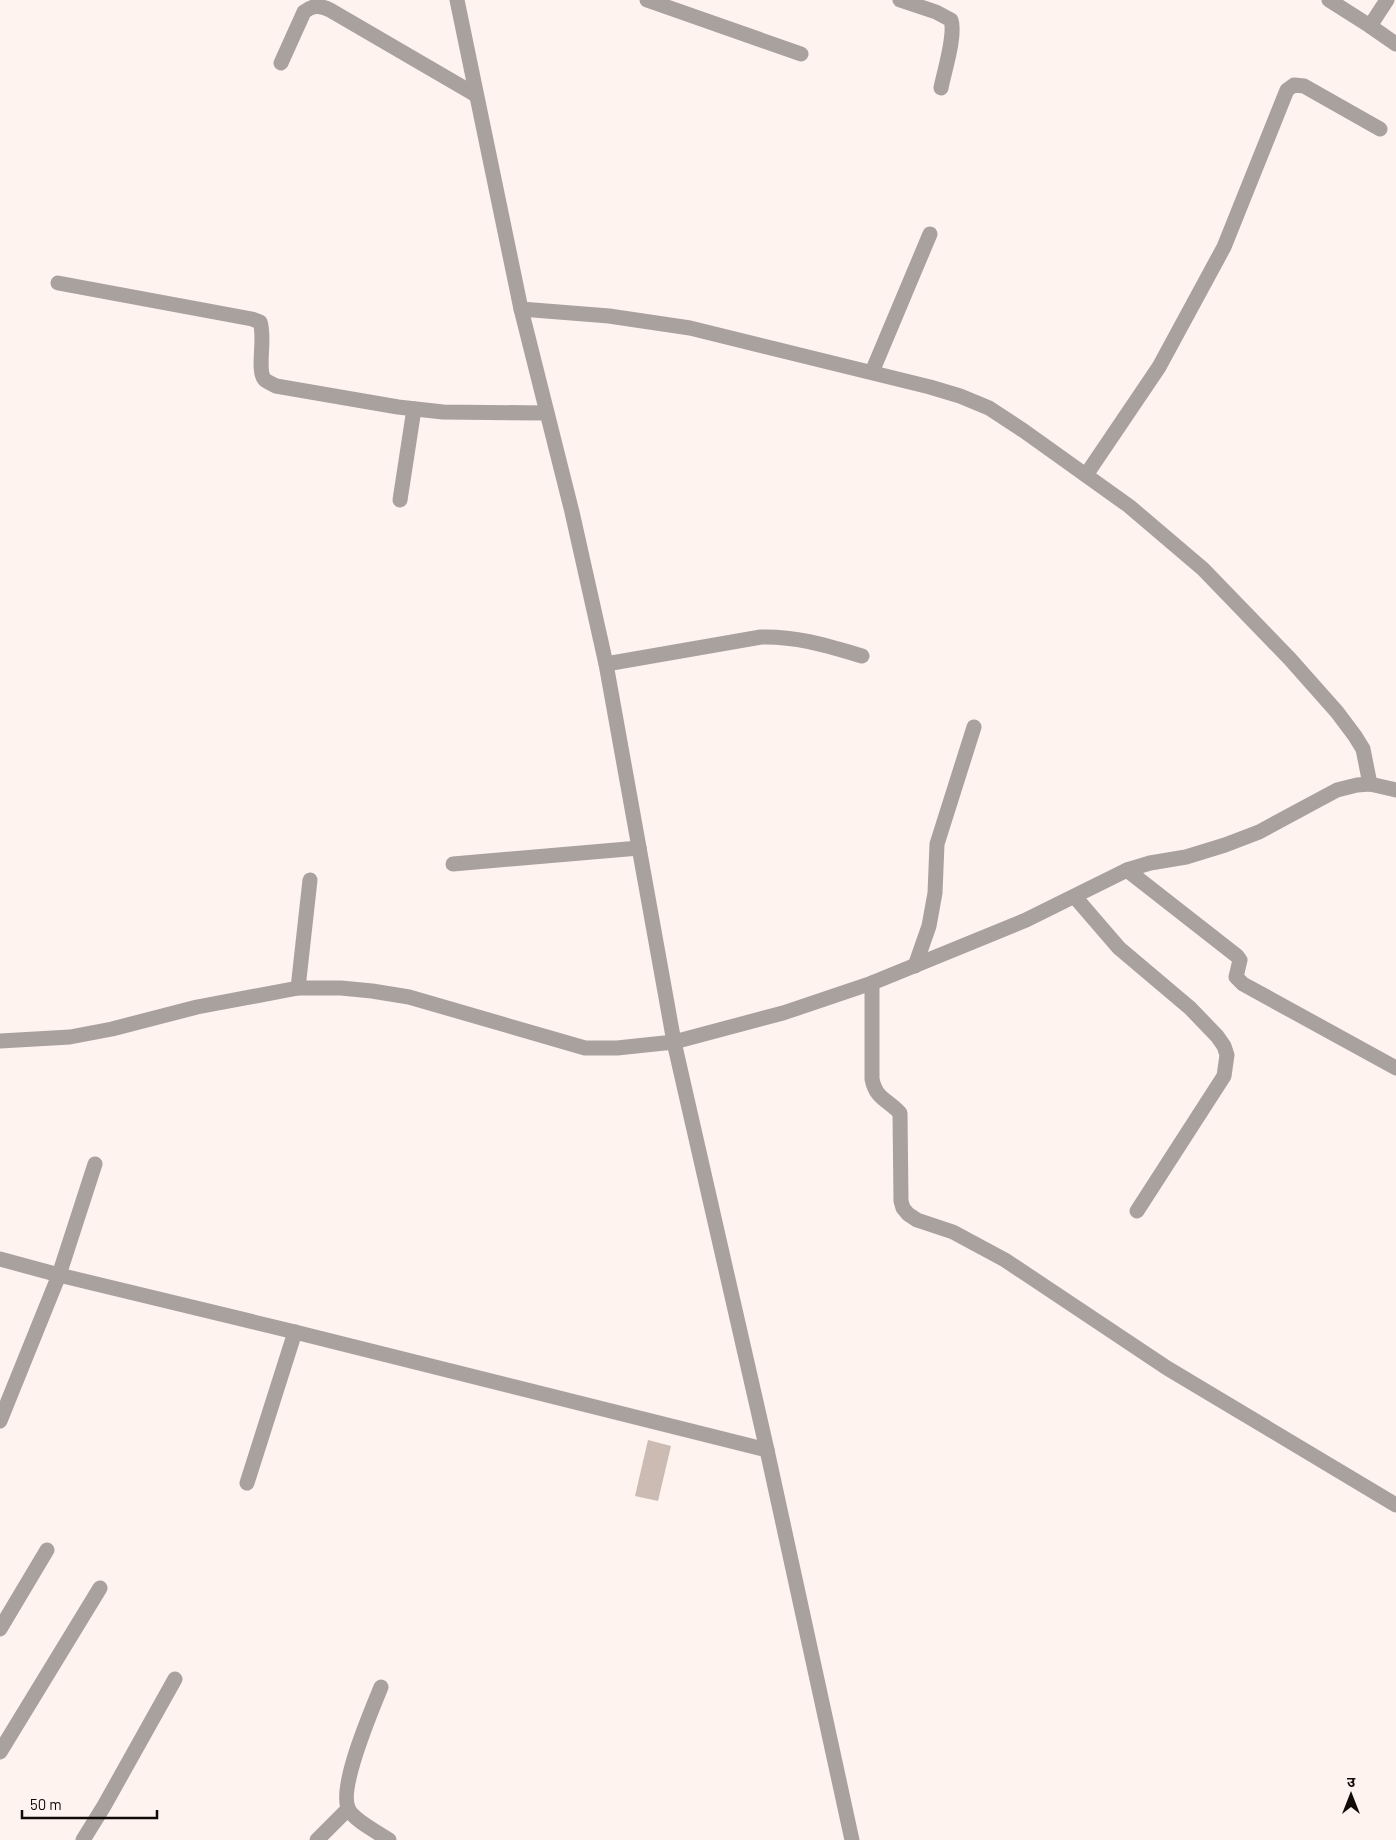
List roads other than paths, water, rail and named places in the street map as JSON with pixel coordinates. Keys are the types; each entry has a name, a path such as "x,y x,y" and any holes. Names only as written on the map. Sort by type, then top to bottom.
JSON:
{"street":[{"path":"457,0 521,309 572,512 606,664 674,1042 767,1450 852,1840"},
{"path":"647,0 801,54"},
{"path":"900,0 936,12 952,20 952,37 941,88"},
{"path":"1329,0 1396,44"},
{"path":"1370,26 1387,0"},
{"path":"281,63 304,12 310,7 324,7 476,95"},
{"path":"1086,474 1159,367 1224,247 1287,90 1294,85 1304,86 1380,129"},
{"path":"872,372 930,234"},
{"path":"58,283 260,322 264,331 260,370 264,379 276,386 443,412 547,413"},
{"path":"521,309 609,316 680,326 872,372 960,396 989,408 1086,474 1129,506 1203,569 1320,691 1351,730 1359,742 1367,765 1370,784"},
{"path":"400,500 414,409"},
{"path":"606,664 761,637 782,636 808,640 862,656"},
{"path":"915,966 929,926 935,893 937,844 974,728"},
{"path":"0,1041 70,1037 112,1029 197,1007 298,988 341,988 372,990 409,997 585,1048 617,1048 674,1042 783,1013 872,983 1026,920 1126,870 1150,863 1186,857 1259,832 1337,790 1370,784 1396,790"},
{"path":"453,864 639,848"},
{"path":"1126,870 1237,956 1240,960 1236,976 1243,984 1396,1068"},
{"path":"298,988 310,880"},
{"path":"1075,897 1119,948 1190,1008 1224,1046 1227,1055 1224,1076 1137,1211"},
{"path":"872,983 872,1078 874,1089 880,1097 900,1113 902,1122 900,1193 903,1208 908,1214 916,1220 953,1232 1005,1260 1167,1368 1396,1505"},
{"path":"0,1421 59,1275 95,1164"},
{"path":"0,1259 767,1450"},
{"path":"247,1483 295,1332"},
{"path":"0,1629 47,1550"},
{"path":"0,1752 100,1588"},
{"path":"83,1840 175,1679"},
{"path":"381,1687 353,1760 346,1801 348,1809 354,1816 389,1840"},
{"path":"318,1840 348,1809"}]}
